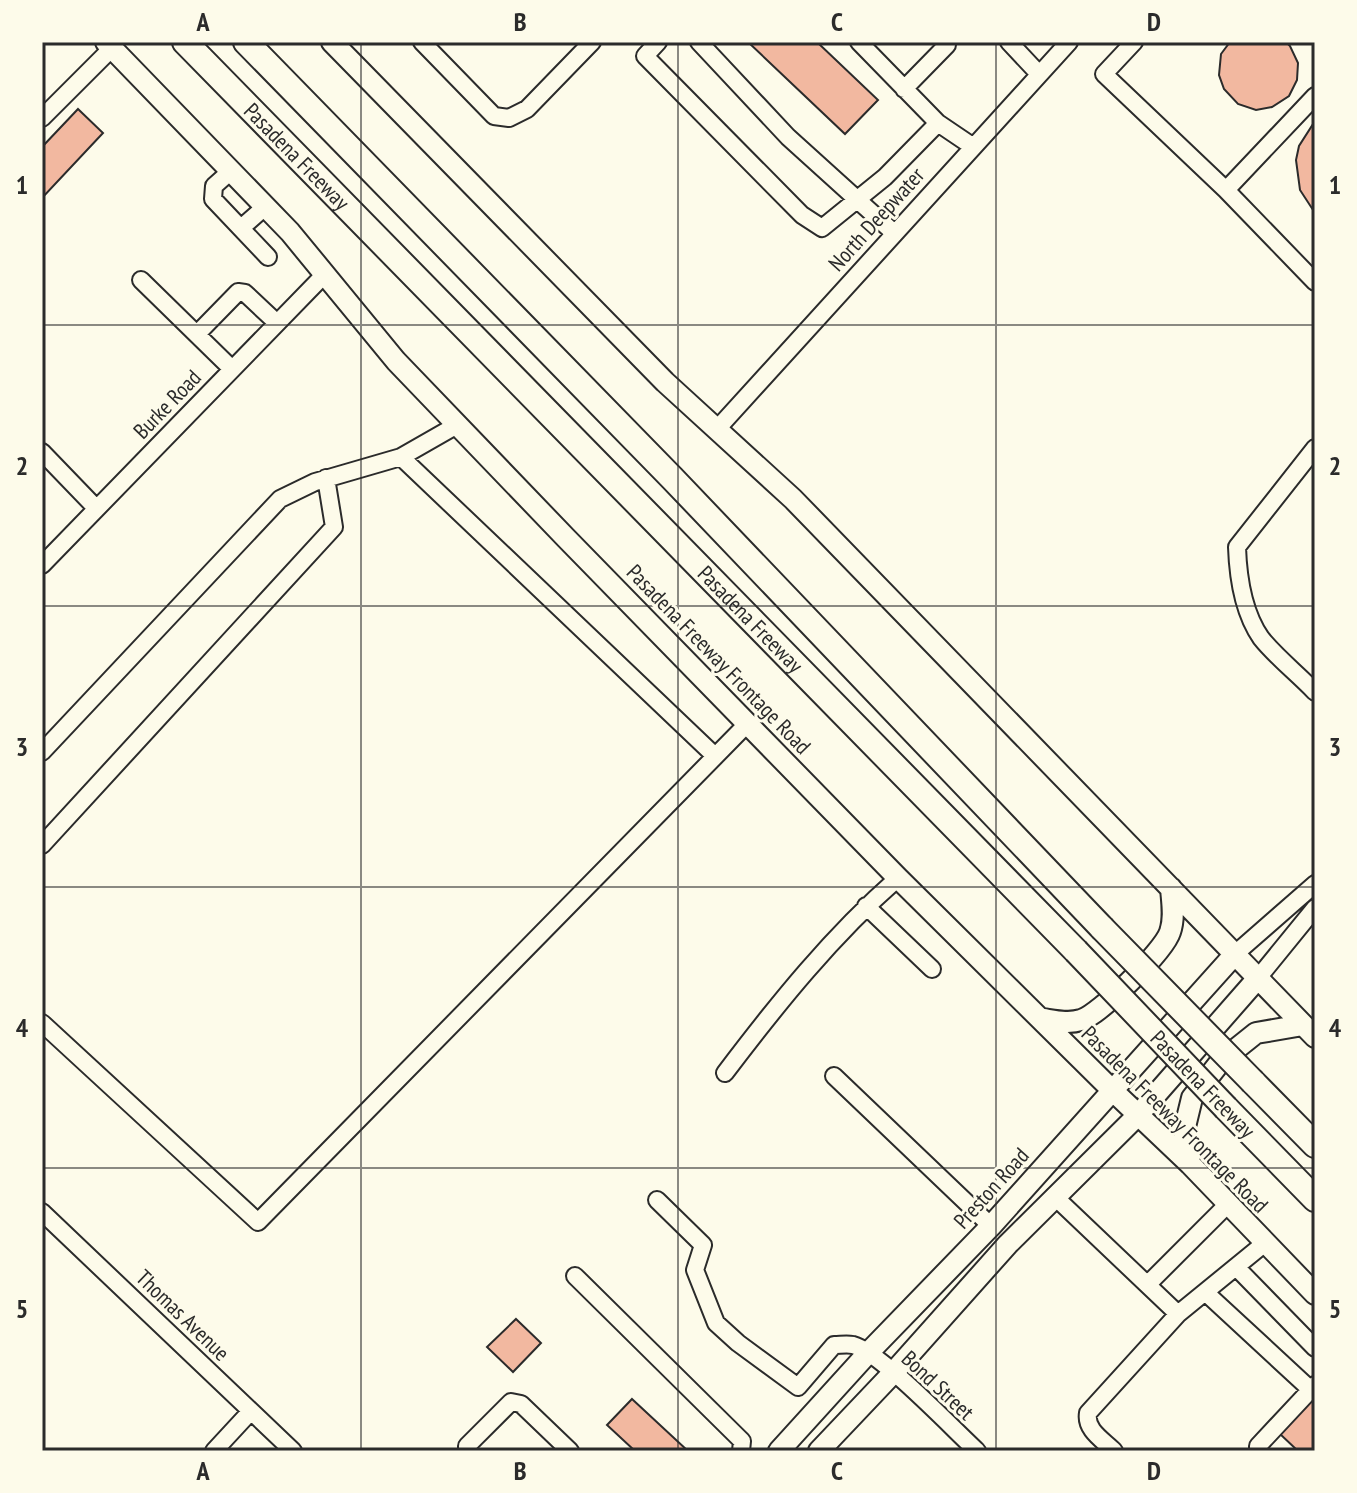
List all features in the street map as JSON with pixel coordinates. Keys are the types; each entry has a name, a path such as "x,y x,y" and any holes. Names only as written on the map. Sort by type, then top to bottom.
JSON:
{"highway":[{"name":"Pasadena Freeway","path":"185,42 1315,1199"},
{"name":"Pasadena Freeway","path":"246,42 1315,1145"}],"main road":[{"path":"332,42 665,382 793,499 1309,1031"},
{"name":"Pasadena Freeway Frontage Road","path":"109,45 266,206 377,340 457,425 898,878 1190,1164 1315,1294"},
{"path":"1043,1019 1064,1023 1082,1020 1101,1009 1161,949 1170,934 1173,917 1171,888"},
{"name":"Preston Road","path":"779,1451 868,1353 991,1226 1235,954"},
{"path":"819,1451 1008,1244 1138,1115 1258,978"},
{"path":"1190,1164 1184,1131 1192,1098 1221,1061 1256,1033 1309,1031"},
{"path":"991,1226 1008,1244"}],"street":[{"path":"422,42 494,116 509,118 527,109 592,42"},
{"path":"658,42 645,56 802,215 822,228 885,177 938,123"},
{"path":"699,42 788,137 893,232"},
{"path":"859,42 938,123 972,146"},
{"path":"1009,42 1039,74"},
{"name":"North Deepwater","path":"718,428 1069,42"},
{"path":"1134,42 1104,74 1226,190 1315,282"},
{"path":"42,118 109,45"},
{"path":"904,89 947,45"},
{"path":"1226,190 1315,96"},
{"path":"232,170 214,186 213,199 268,257"},
{"path":"241,228 266,206"},
{"name":"Burke Road","path":"42,565 324,275"},
{"path":"141,280 232,369"},
{"path":"197,334 238,292 245,293 277,323"},
{"path":"42,752 280,499 326,478 401,457 457,425"},
{"path":"1315,448 1237,547 1238,571 1246,606 1261,637 1315,692"},
{"path":"42,452 96,508"},
{"path":"401,457 715,756"},
{"path":"42,845 334,527 326,478"},
{"path":"42,1023 258,1222 748,723"},
{"path":"725,1073 791,986 866,906 898,878"},
{"path":"1235,954 1315,884"},
{"path":"866,906 932,969"},
{"path":"1258,978 1315,908"},
{"path":"834,1076 991,1226"},
{"path":"1054,1196 1178,1314"},
{"path":"657,1200 703,1245 695,1270 716,1323 798,1387 834,1345 852,1345 868,1353"},
{"path":"1148,1284 1228,1204"},
{"name":"Thomas Avenue","path":"42,1212 293,1451"},
{"path":"1114,1451 1092,1430 1087,1421 1088,1413 1178,1314 1265,1243"},
{"path":"1236,1267 1315,1348"},
{"path":"575,1276 742,1441 741,1451"},
{"path":"1205,1292 1313,1388 1258,1446 1258,1451"},
{"name":"Bond Street","path":"868,1353 977,1451"},
{"path":"467,1451 467,1446 511,1402 521,1404 570,1451"},
{"path":"214,1451 251,1411"}],"building":[{"path":"748,42 817,42 878,100 845,134"},
{"path":"1230,42 1286,42 1298,63 1297,80 1289,96 1272,107 1256,110 1238,104 1224,89 1219,75 1221,54"},
{"path":"78,109 103,133 42,198 42,147"},
{"path":"1315,121 1315,213 1300,190 1296,160 1299,146"},
{"path":"516,1319 541,1343 513,1372 487,1347"},
{"path":"1315,1396 1315,1451 1298,1451 1280,1434"},
{"path":"632,1399 688,1451 635,1451 607,1425"}]}
